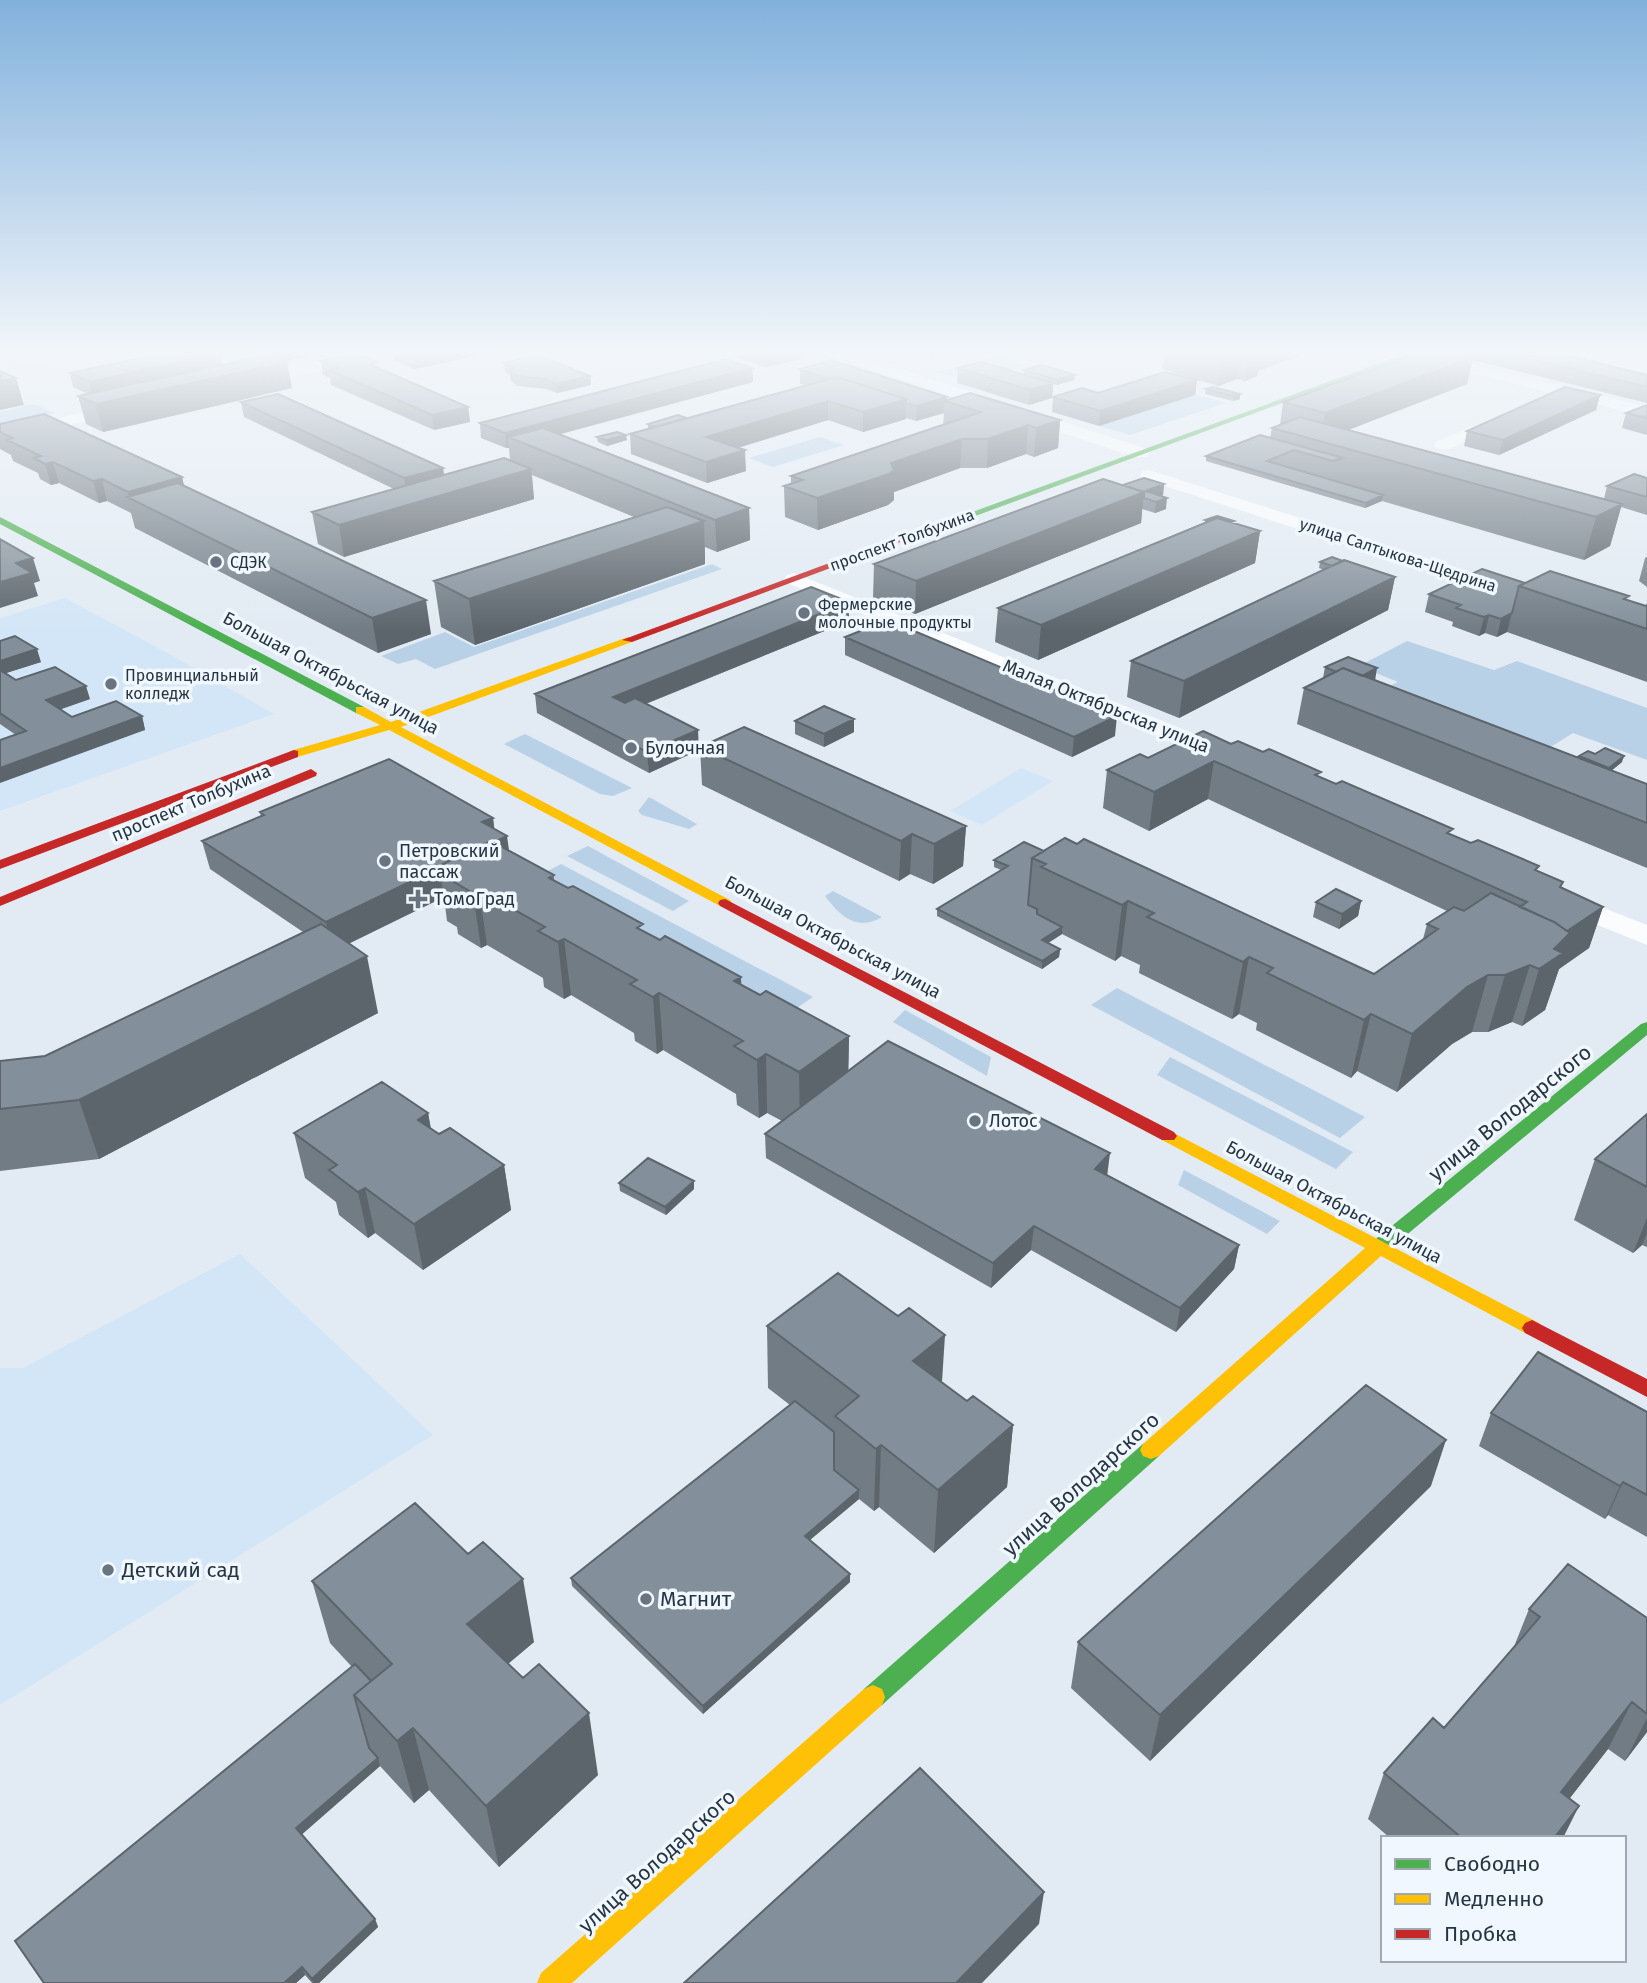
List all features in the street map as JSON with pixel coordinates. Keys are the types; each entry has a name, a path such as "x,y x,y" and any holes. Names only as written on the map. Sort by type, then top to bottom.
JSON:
{"main road":[{"name":"проспект Толбухина","path":"0,865 286,756 391,726 1161,446"},
{"name":"Большая Октябрьская улица","path":"0,520 1647,1390"},
{"name":"проспект Толбухина","path":"345,756 391,726"},
{"name":"проспект Толбухина","path":"0,902 324,766"},
{"name":"улица Володарского","path":"551,1983 1379,1247 1647,1027"}],"street":[{"path":"1118,446 1141,453"},
{"name":"улица Салтыкова-Щедрина","path":"1149,475 1529,597"},
{"name":"Малая Октябрьская улица","path":"794,579 1246,764"},
{"path":"1537,889 1647,936"}],"shaded area":[{"path":"791,446 842,446 773,467 749,458"},
{"path":"712,564 722,569 435,669 416,659 398,664 381,656 445,632 474,647"},
{"name":"Провинциальный колледж","path":"65,598 274,714 0,811 0,618"},
{"path":"1407,641 1494,670 1517,661 1647,708 1647,760 1573,733 1538,755 1375,693 1398,682 1359,666"},
{"path":"525,734 632,788 613,796 600,794 504,744"},
{"path":"1021,768 1053,781 982,825 950,811"},
{"path":"649,797 697,824 689,829 642,815 638,811"},
{"path":"588,846 689,901 673,911 567,856"},
{"path":"561,864 813,997 769,1027 514,889"},
{"path":"833,891 882,917 865,923 850,920 825,896"},
{"path":"1117,988 1365,1117 1340,1138 1091,1005"},
{"path":"905,1010 991,1057 987,1076 893,1022"},
{"path":"1170,1057 1353,1152 1336,1169 1157,1075"},
{"path":"1184,1170 1280,1221 1267,1234 1178,1185"},
{"name":"Детский сад","path":"240,1254 433,1435 0,1705 0,1368 23,1368"}],"building":[{"path":"19,446 113,446 182,477 128,492 102,479 93,481 53,462 45,464 34,458 41,456"},
{"path":"334,446 393,446 443,468 404,478"},
{"path":"529,446 588,446 749,508 715,520"},
{"path":"661,446 732,446 745,450 706,462"},
{"path":"881,446 943,446 891,463 894,470 889,474 817,498 784,486 803,480 791,476"},
{"path":"1233,446 1298,446 1343,458 1333,461 1294,450 1267,461 1383,495 1366,503 1206,456"},
{"path":"1336,446 1406,446 1622,504 1596,517"},
{"path":"504,458 531,469 339,525 312,512"},
{"path":"1634,474 1647,478 1647,497 1607,486"},
{"path":"1144,478 1164,484 1146,491 1167,498 1156,502 1144,498 1144,492 1123,485"},
{"path":"1103,479 1144,492 916,581 874,564"},
{"path":"178,483 426,600 372,618 127,497"},
{"path":"667,507 704,521 469,599 434,581"},
{"path":"1217,516 1234,521 1217,518 1205,520"},
{"path":"1217,518 1260,531 1041,625 998,608"},
{"path":"0,539 33,558 16,563 32,573 0,582"},
{"path":"1332,557 1343,561 1332,566 1320,562"},
{"path":"1344,560 1395,577 1184,681 1131,661"},
{"path":"1482,569 1525,583 1519,586 1512,613 1501,619 1456,608 1461,605 1429,594"},
{"path":"1550,571 1629,596 1624,599 1647,605 1647,629 1519,586"},
{"path":"811,587 849,602 613,697 625,703 635,698 698,730 647,752 535,694"},
{"path":"888,620 1117,716 1074,737 845,637"},
{"path":"15,636 37,649 0,661 0,641"},
{"path":"1348,657 1377,668 1362,676 1343,668 1336,672 1325,667"},
{"path":"55,667 86,686 46,700 72,717 116,701 142,716 0,768 0,740 26,731 0,713 0,670 16,680"},
{"path":"1343,668 1647,784 1647,823 1304,688"},
{"path":"824,706 854,719 824,734 795,721"},
{"path":"744,727 966,826 934,844 912,834 901,841 700,747"},
{"path":"1203,731 1231,744 1238,741 1263,752 1269,749 1321,772 1315,775 1336,784 1342,781 1453,829 1447,833 1471,843 1478,840 1539,866 1535,870 1563,882 1560,887 1603,907 1567,931 1554,922 1520,907 1527,902 1214,761 1154,792 1107,770 1140,754 1148,758"},
{"path":"1605,748 1624,756 1609,768 1579,756 1588,751 1595,754"},
{"path":"389,759 493,818 482,822 507,836 493,843 491,841 326,922 202,841 264,815 260,812"},
{"path":"1065,838 1077,844 1084,839 1374,974 1438,929 1427,924 1454,907 1464,911 1491,893 1554,922 1570,933 1554,949 1563,953 1539,969 1530,965 1505,975 1488,975 1467,987 1412,1034 1371,1014 1364,1020 1267,973 1273,968 1249,957 1243,962 1147,917 1154,913 1128,901 1122,905 1041,867 1046,864 1032,858"},
{"path":"491,841 554,875 549,878 568,888 573,886 643,924 637,928 660,940 665,936 741,977 734,981 760,995 766,991 849,1036 799,1072 766,1054 757,1060 734,1046 743,1041 659,993 653,997 630,984 637,980 564,939 558,942 538,931 545,927 479,890 473,893 449,879 455,876 439,866"},
{"path":"1024,842 1044,851 1032,858 1028,905 1037,909 1037,914 1062,927 1042,940 1060,949 1042,961 937,909 1008,866 994,860"},
{"path":"1336,889 1361,901 1342,914 1316,902"},
{"path":"321,924 367,956 79,1100 0,1109 0,1061 45,1056"},
{"path":"888,1041 1110,1153 1095,1169 1239,1245 1180,1308 1034,1226 993,1263 765,1134"},
{"path":"382,1082 428,1113 418,1120 439,1134 450,1128 504,1165 414,1224 365,1188 358,1192 329,1170 337,1165 294,1133"},
{"path":"1647,1114 1647,1187 1595,1159"},
{"path":"648,1158 694,1181 665,1207 619,1183"},
{"path":"838,1273 898,1316 909,1308 945,1335 913,1361 967,1401 973,1396 1013,1425 938,1490 881,1445 876,1449 835,1416 859,1396 767,1326"},
{"path":"1538,1352 1647,1412 1647,1495 1623,1482 1620,1486 1491,1413"},
{"path":"1366,1385 1446,1440 1160,1715 1078,1642"},
{"path":"795,1401 834,1432 834,1470 859,1490 805,1536 850,1574 703,1706 571,1578"},
{"path":"415,1503 468,1554 483,1542 523,1579 467,1624 523,1678 539,1664 589,1713 486,1806 413,1728 397,1741 354,1695 392,1664 312,1581"},
{"path":"1568,1564 1647,1618 1647,1714 1632,1702 1561,1792 1579,1806 1556,1836 1460,1836 1384,1773 1433,1718 1444,1728 1540,1617 1529,1609"},
{"path":"355,1664 371,1681 354,1695 369,1748 378,1758 296,1828 375,1919 312,1979 302,1967 284,1983 44,1983 15,1941"},
{"path":"920,1768 1044,1892 956,1983 684,1983"}],"traffic: fast":[{"path":"898,541 1160,446"},
{"path":"0,520 360,710"},
{"path":"1379,1247 1647,1027"},
{"path":"873,1697 1151,1450"}],"traffic: slow":[{"path":"294,754 391,726 628,640"},
{"path":"360,710 725,903"},
{"path":"1168,1136 1532,1328"},
{"path":"1151,1450 1379,1247"},
{"path":"551,1983 873,1697"}],"traffic: jam":[{"path":"628,640 898,541"},
{"path":"0,865 294,754"},
{"path":"0,902 311,773"},
{"path":"725,903 1168,1136"},
{"path":"1532,1328 1647,1389"}],"place":[{"name":"СДЭК","path":"216,562"},
{"name":"Фермерские молочные продукты","path":"804,613"},
{"name":"Провинциальный колледж","path":"111,684"},
{"name":"Булочная","path":"631,748"},
{"name":"Петровский пассаж","path":"385,861"},
{"name":"ТомоГрад","path":"418,899"},
{"name":"Лотос","path":"975,1121"},
{"name":"Детский сад","path":"108,1570"},
{"name":"Магнит","path":"646,1599"}]}
